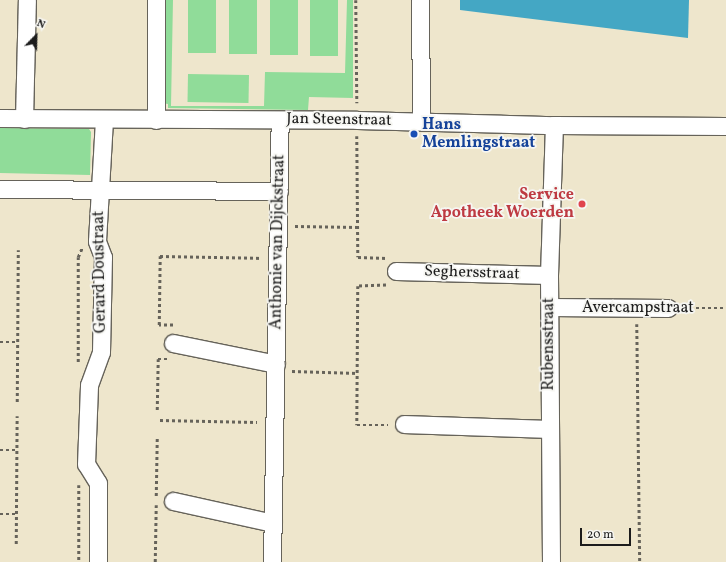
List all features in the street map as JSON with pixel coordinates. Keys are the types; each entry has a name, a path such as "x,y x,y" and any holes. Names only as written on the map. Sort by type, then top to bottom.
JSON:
{"street":[{"path":"24,119 27,0"},
{"path":"156,0 156,120"},
{"path":"420,0 421,122"},
{"name":"Jan Steenstraat","path":"0,118 356,120 554,125 726,126"},
{"name":"Gerard Doustraat","path":"98,562 98,483 86,464 88,385 102,352 103,257 97,240 104,119"},
{"name":"Anthonie van Dijckstraat","path":"272,562 280,120"},
{"name":"Rubensstraat","path":"551,562 549,275 554,125"},
{"path":"0,189 279,191"},
{"name":"Seghersstraat","path":"396,270 549,275"},
{"name":"Avercampstraat","path":"550,307 668,308"},
{"path":"173,343 276,367"},
{"path":"404,424 550,429"},
{"path":"173,501 273,523"}],"path":[{"path":"356,0 358,257 395,258 396,270 395,285 358,286 357,425 404,424"},
{"path":"278,226 358,227"},
{"path":"17,402 18,250"},
{"path":"157,410 158,359 173,359 173,325 159,325 160,256 278,258"},
{"path":"637,308 640,562"},
{"name":"Avercampstraat","path":"668,308 726,308"},
{"path":"0,342 18,342"},
{"path":"276,367 358,373"},
{"path":"16,544 17,416"},
{"path":"160,420 275,422"},
{"path":"0,450 16,450"},
{"path":"0,514 16,514"}],"green space":[{"path":"161,0 173,0 171,106 264,106 265,72 345,73 347,0 353,0 353,98 309,97 308,110 168,108 168,104 161,103"},
{"path":"188,0 216,0 216,53 188,53"},
{"path":"229,0 257,0 257,54 229,54"},
{"path":"270,0 298,0 298,55 270,55"},
{"path":"310,0 338,0 338,56 310,56"},
{"path":"188,74 249,75 249,103 188,102"},
{"path":"0,128 89,129 91,132 90,175 0,173"}],"water":[{"path":"460,0 689,0 688,38 460,10"}],"place":[{"name":"Hans Memlingstraat","path":"414,134"},
{"name":"Service Apotheek Woerden","path":"582,204"}]}
